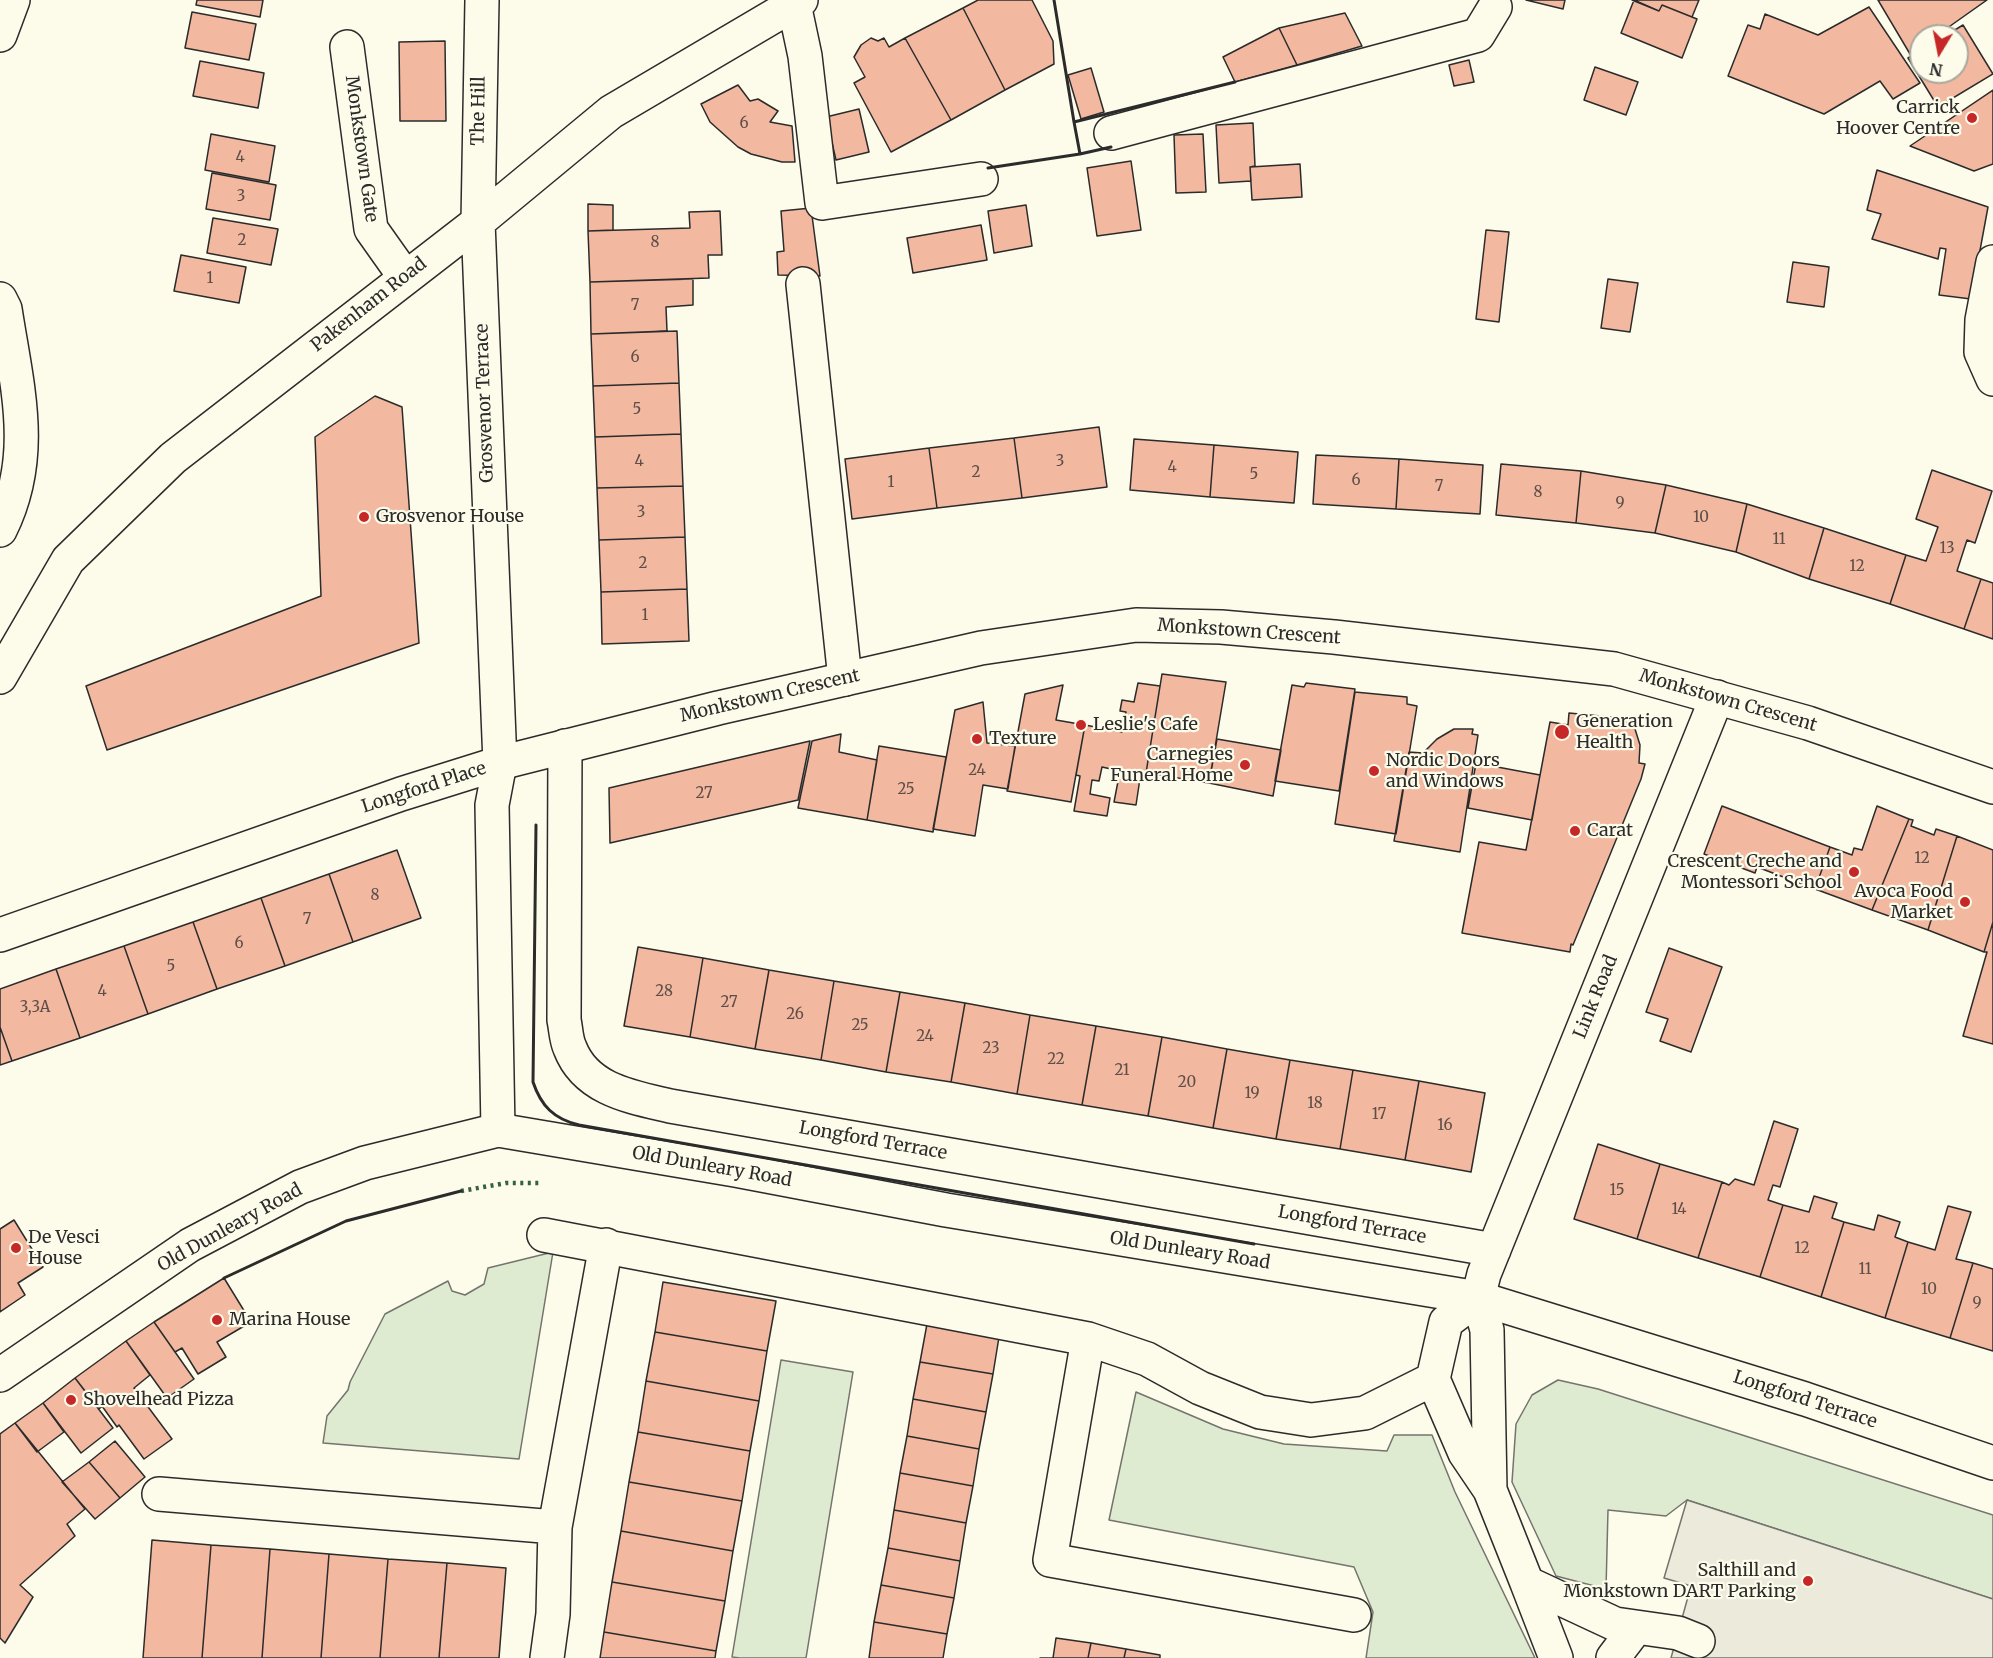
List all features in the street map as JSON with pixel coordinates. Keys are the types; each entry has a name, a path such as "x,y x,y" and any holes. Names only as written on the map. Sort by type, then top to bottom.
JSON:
{"main road":[{"path":"0,35 13,0"},
{"name":"The Hill","path":"478,222 482,0"},
{"path":"797,2 822,203 981,179"},
{"name":"Pakenham Road","path":"0,677 68,560 173,458 478,222 611,112 797,2"},
{"path":"1111,133 1478,34 1495,7"},
{"name":"Monkstown Gate","path":"347,47 371,229 405,277"},
{"name":"Grosvenor Terrace","path":"478,222 500,763"},
{"path":"1993,262 1982,320 1981,352 1993,379"},
{"path":"803,284 845,679"},
{"path":"0,299 5,309 23,445 17,490 0,530"},
{"name":"Monkstown Crescent","path":"500,763 981,648 1136,625 1221,627 1476,652 1614,669 1808,723 1993,786"},
{"name":"Link Road","path":"1478,1298 1494,1250 1717,697"},
{"name":"Longford Terrace","path":"565,746 564,1020 570,1048 590,1079 624,1095 670,1106 1494,1250"},
{"name":"Longford Place","path":"0,935 401,794 500,763 492,805 498,1130"},
{"name":"Old Dunleary Road","path":"0,1375 190,1245 300,1187 364,1163 498,1130 735,1170 946,1210 1478,1298"},
{"path":"544,1235 606,1245 1088,1339 1146,1359 1200,1389 1260,1412 1311,1420 1365,1413 1433,1379"},
{"path":"547,1658 553,1614 555,1527 606,1245"},
{"path":"1490,1490 1487,1330 1478,1298 1446,1322 1433,1379 1465,1453 1490,1490 1556,1658"},
{"name":"Longford Terrace","path":"1478,1298 1804,1399 1993,1463"},
{"path":"1088,1339 1050,1560 1354,1615"},
{"path":"159,1494 555,1527"},
{"path":"1527,1583 1615,1624 1635,1629 1678,1633 1698,1641"},
{"path":"1612,1658 1635,1629"}],"green space":[{"path":"553,1252 519,1459 323,1443 327,1416 348,1390 385,1314 448,1281 452,1291 465,1295 484,1284 488,1268"},
{"path":"781,1360 853,1372 806,1658 732,1657"},
{"path":"1558,1380 1598,1389 1993,1515 1993,1599 1687,1500 1666,1516 1608,1510 1606,1589 1556,1576 1512,1482 1516,1424 1532,1395"},
{"path":"1136,1392 1223,1429 1284,1444 1387,1451 1394,1435 1432,1435 1455,1492 1535,1658 1366,1658 1373,1612 1354,1567 1109,1520"}],"shaded area":[{"name":"Salthill and Monkstown DART Parking","path":"1687,1500 1993,1599 1993,1658 1671,1658 1691,1586 1664,1578"}],"building":[{"path":"197,0 263,0 260,17 196,5"},
{"path":"978,0 1032,0 1053,41 1054,64 1005,90 963,8"},
{"path":"1526,0 1565,0 1563,9"},
{"path":"1632,0 1699,0 1692,17 1662,5 1659,11"},
{"path":"1634,0 1659,11 1662,5 1697,19 1682,58 1621,33"},
{"path":"1878,0 1987,0 1953,24 1909,24 1909,52"},
{"path":"1869,7 1909,67 1909,84 1918,84 1893,99 1880,81 1824,114 1728,76 1748,25 1760,29 1765,14 1818,35"},
{"path":"963,8 1005,90 951,120 905,38"},
{"path":"192,12 256,24 249,60 185,48"},
{"path":"1345,13 1362,46 1297,65 1279,28"},
{"path":"1279,28 1297,65 1235,82 1223,57"},
{"path":"1969,35 1993,74 1938,107 1924,84 1969,84"},
{"path":"871,38 878,41 884,38 889,47 905,38 951,120 891,152 854,83 865,77 854,57 861,45"},
{"path":"445,41 446,121 400,121 399,42"},
{"path":"1469,60 1474,82 1454,86 1449,65"},
{"path":"200,61 264,73 258,108 193,96"},
{"path":"1595,67 1638,82 1626,115 1584,100"},
{"path":"1091,68 1104,112 1081,119 1068,75"},
{"path":"738,85 750,101 758,99 778,111 770,122 792,126 795,162 782,162 751,154 738,147 710,122 701,104"},
{"name":"Carrick Hoover Centre","path":"1993,90 1993,164 1974,171 1910,146"},
{"path":"859,109 869,152 836,160 826,117"},
{"path":"1253,123 1255,166 1250,167 1251,181 1219,183 1216,125"},
{"path":"211,134 275,146 269,182 205,170"},
{"path":"1203,134 1206,192 1176,193 1174,135"},
{"path":"1131,161 1141,230 1097,236 1087,168"},
{"path":"1300,164 1302,197 1252,200 1250,167"},
{"path":"1877,170 1988,207 1971,299 1939,295 1946,249 1940,248 1938,259 1872,239 1881,214 1867,210"},
{"path":"212,173 276,185 270,220 206,209"},
{"path":"588,204 613,205 613,230 588,231"},
{"path":"1026,205 1032,246 994,253 988,211"},
{"path":"811,208 820,276 778,275 777,252 784,251 781,211"},
{"path":"720,211 722,255 708,255 709,278 590,282 588,231 690,228 689,212"},
{"path":"213,218 278,229 271,265 207,253"},
{"path":"981,225 987,260 913,273 907,238"},
{"path":"1486,230 1509,232 1499,322 1476,319"},
{"path":"181,255 246,267 239,303 174,291"},
{"path":"1793,262 1829,267 1824,307 1787,302"},
{"path":"693,279 693,305 666,307 667,331 591,334 590,282"},
{"path":"1608,279 1638,283 1630,332 1601,328"},
{"path":"677,331 679,383 593,386 591,334"},
{"path":"679,383 681,434 595,437 593,386"},
{"name":"Grosvenor House","path":"375,396 402,407 419,643 107,750 86,686 321,596 315,437"},
{"path":"1099,427 1107,487 1022,498 1014,438"},
{"path":"681,434 683,486 597,488 595,437"},
{"path":"1014,438 1022,498 937,508 929,448"},
{"path":"1134,439 1214,445 1210,497 1130,490"},
{"path":"1214,445 1298,452 1294,503 1210,497"},
{"path":"929,448 937,508 852,519 845,459"},
{"path":"1316,455 1399,459 1396,509 1313,504"},
{"path":"1399,459 1483,465 1480,514 1396,509"},
{"path":"1501,464 1581,471 1576,523 1496,515"},
{"path":"1932,470 1992,491 1975,543 1967,540 1957,571 1981,579 1964,629 1890,604 1906,555 1926,561 1938,527 1916,519"},
{"path":"1581,471 1666,485 1655,533 1576,523"},
{"path":"1666,485 1747,504 1736,552 1655,533"},
{"path":"683,486 685,537 599,540 597,488"},
{"path":"1747,504 1824,528 1809,579 1736,552"},
{"path":"1824,528 1906,555 1890,604 1809,579"},
{"path":"685,537 687,589 601,592 599,540"},
{"path":"1981,579 1993,583 1993,639 1964,629"},
{"path":"687,589 689,641 602,644 601,592"},
{"path":"1162,674 1226,682 1209,783 1146,773"},
{"path":"1138,683 1160,686 1146,773 1141,772 1136,805 1114,802 1120,771 1102,767 1099,781 1092,780 1090,794 1110,798 1107,816 1074,811 1080,776 1076,775 1085,725 1122,732 1126,712 1120,711 1122,700 1134,702"},
{"path":"1306,683 1355,689 1339,791 1275,781 1292,685 1304,687"},
{"path":"1063,685 1056,720 1085,725 1071,802 1007,791 1025,694"},
{"name":"Nordic Doors and Windows","path":"1355,692 1407,697 1407,704 1417,706 1396,834 1335,824"},
{"path":"983,702 987,743 1015,746 1008,789 983,785 975,836 933,829 955,710"},
{"name":"Carat","path":"1569,713 1611,717 1628,723 1635,729 1640,745 1639,763 1645,764 1641,779 1573,945 1571,944 1570,952 1462,933 1479,842 1526,850 1550,722 1568,725"},
{"path":"1454,729 1473,729 1472,734 1478,735 1460,852 1394,841 1409,752 1423,753 1437,739"},
{"path":"841,734 839,752 877,760 867,820 798,808 812,741"},
{"name":"Carnegies Funeral Home","path":"1217,739 1281,750 1273,796 1209,783"},
{"path":"810,741 798,800 610,843 609,788"},
{"path":"879,746 946,757 933,832 867,820"},
{"path":"1476,763 1540,775 1532,820 1468,808"},
{"path":"1722,806 1830,847 1815,889 1757,867 1755,873 1704,854"},
{"name":"Crescent Creche and Montessori School","path":"1877,806 1909,819 1872,910 1815,889 1830,847 1852,855 1854,848 1862,850"},
{"path":"1909,819 1913,820 1911,826 1934,835 1936,829 1957,836 1928,930 1872,910"},
{"name":"Avoca Food Market","path":"1957,836 1993,850 1993,922 1984,952 1928,930"},
{"path":"397,850 421,918 353,942 329,874"},
{"path":"329,874 353,942 285,966 261,898"},
{"path":"261,898 285,966 217,989 193,922"},
{"path":"193,922 217,989 148,1014 124,946"},
{"path":"1993,922 1993,1044 1963,1036 1987,952 1984,952"},
{"path":"124,946 148,1014 80,1038 56,969"},
{"path":"638,947 703,958 690,1037 624,1026"},
{"path":"1669,948 1722,967 1691,1052 1660,1041 1668,1019 1646,1012"},
{"path":"703,958 769,970 755,1049 690,1037"},
{"path":"56,969 80,1038 12,1061 0,1027 0,989"},
{"path":"769,970 834,981 821,1060 755,1049"},
{"path":"834,981 900,992 886,1072 821,1060"},
{"path":"900,992 965,1003 951,1082 886,1072"},
{"path":"965,1003 1030,1015 1017,1094 951,1082"},
{"path":"1030,1015 1096,1026 1082,1105 1017,1094"},
{"path":"1096,1026 1162,1037 1148,1116 1082,1105"},
{"path":"0,1027 12,1061 0,1065"},
{"path":"1162,1037 1227,1049 1213,1128 1148,1116"},
{"path":"1227,1049 1290,1060 1276,1139 1213,1128"},
{"path":"1290,1060 1353,1070 1340,1149 1276,1139"},
{"path":"1353,1070 1419,1081 1405,1160 1340,1149"},
{"path":"1419,1081 1485,1093 1471,1172 1405,1160"},
{"path":"1774,1121 1798,1129 1780,1187 1773,1185 1768,1200 1783,1205 1760,1277 1698,1258 1722,1182 1729,1185 1735,1179 1754,1185"},
{"path":"1598,1144 1660,1164 1637,1239 1574,1219"},
{"path":"1660,1164 1722,1182 1698,1258 1637,1239"},
{"path":"1814,1196 1837,1203 1832,1218 1844,1222 1821,1297 1760,1277 1783,1205 1809,1212"},
{"path":"1948,1206 1971,1212 1956,1259 1973,1263 1950,1338 1885,1318 1908,1242 1935,1250"},
{"path":"1878,1215 1900,1222 1895,1237 1908,1242 1885,1318 1821,1297 1844,1222 1874,1230"},
{"name":"De Vesci House","path":"14,1220 43,1267 18,1283 25,1295 0,1312 0,1229"},
{"path":"1973,1263 1993,1269 1993,1351 1950,1338"},
{"path":"224,1278 251,1322 217,1342 226,1357 198,1374 182,1348 175,1352 154,1322"},
{"path":"663,1282 776,1301 767,1351 655,1332"},
{"path":"154,1322 194,1379 167,1398 126,1341"},
{"path":"927,1324 999,1337 993,1374 920,1362"},
{"path":"655,1332 767,1351 759,1401 646,1381"},
{"path":"126,1341 150,1375 134,1388 172,1439 144,1459 119,1425 117,1427 102,1406 99,1409 75,1378"},
{"path":"920,1362 993,1374 986,1412 913,1399"},
{"path":"75,1378 113,1428 81,1453 43,1403"},
{"path":"646,1381 759,1401 750,1451 638,1432"},
{"path":"913,1399 986,1412 979,1449 907,1436"},
{"path":"43,1403 64,1432 37,1452 15,1423"},
{"path":"15,1423 85,1509 67,1524 75,1536 20,1585 33,1597 5,1643 0,1638 0,1434"},
{"path":"638,1432 750,1451 742,1501 629,1482"},
{"path":"907,1436 979,1449 973,1486 900,1473"},
{"path":"115,1441 145,1477 120,1498 89,1462"},
{"path":"89,1462 120,1498 95,1519 62,1482"},
{"path":"900,1473 973,1486 966,1523 894,1510"},
{"path":"629,1482 742,1501 733,1551 621,1531"},
{"path":"894,1510 966,1523 960,1561 888,1548"},
{"path":"621,1531 733,1551 725,1601 612,1582"},
{"path":"152,1540 211,1545 202,1658 143,1658"},
{"path":"211,1545 270,1549 262,1658 202,1658"},
{"path":"888,1548 960,1561 954,1598 881,1585"},
{"path":"270,1549 329,1554 321,1658 262,1658"},
{"path":"329,1554 388,1559 380,1658 321,1658"},
{"path":"388,1559 447,1563 439,1658 380,1658"},
{"path":"447,1563 506,1568 499,1658 439,1658"},
{"path":"612,1582 725,1601 716,1651 604,1632"},
{"path":"881,1585 954,1598 947,1634 874,1622"},
{"path":"874,1622 947,1634 943,1658 869,1658"},
{"path":"604,1632 716,1651 715,1658 600,1658"},
{"path":"1056,1638 1091,1643 1088,1658 1053,1658"},
{"path":"1091,1643 1126,1649 1124,1658 1088,1658"},
{"path":"1126,1649 1160,1655 1160,1658 1124,1658"}],"hedge":[{"path":"461,1191 506,1183 542,1183"}],"wall":[{"path":"1054,0 1074,122"},
{"path":"1111,147 1080,154 1074,122 1235,82"},
{"path":"988,168 1080,154"},
{"path":"536,825 533,1082 544,1105 562,1119 579,1125 1254,1244"},
{"path":"224,1278 346,1221 461,1191"}],"place":[{"name":"Carrick Hoover Centre","path":"1972,118"},
{"name":"Grosvenor House","path":"364,517"},
{"name":"Leslie's Cafe","path":"1081,725"},
{"name":"Generation Health","path":"1562,732"},
{"name":"Texture","path":"977,739"},
{"name":"Carnegies Funeral Home","path":"1245,765"},
{"name":"Nordic Doors and Windows","path":"1374,771"},
{"name":"Carat","path":"1575,831"},
{"name":"Crescent Creche and Montessori School","path":"1854,872"},
{"name":"Avoca Food Market","path":"1965,902"},
{"name":"De Vesci House","path":"16,1248"},
{"name":"Marina House","path":"217,1320"},
{"name":"Shovelhead Pizza","path":"71,1400"},
{"name":"Salthill and Monkstown DART Parking","path":"1808,1581"}]}
